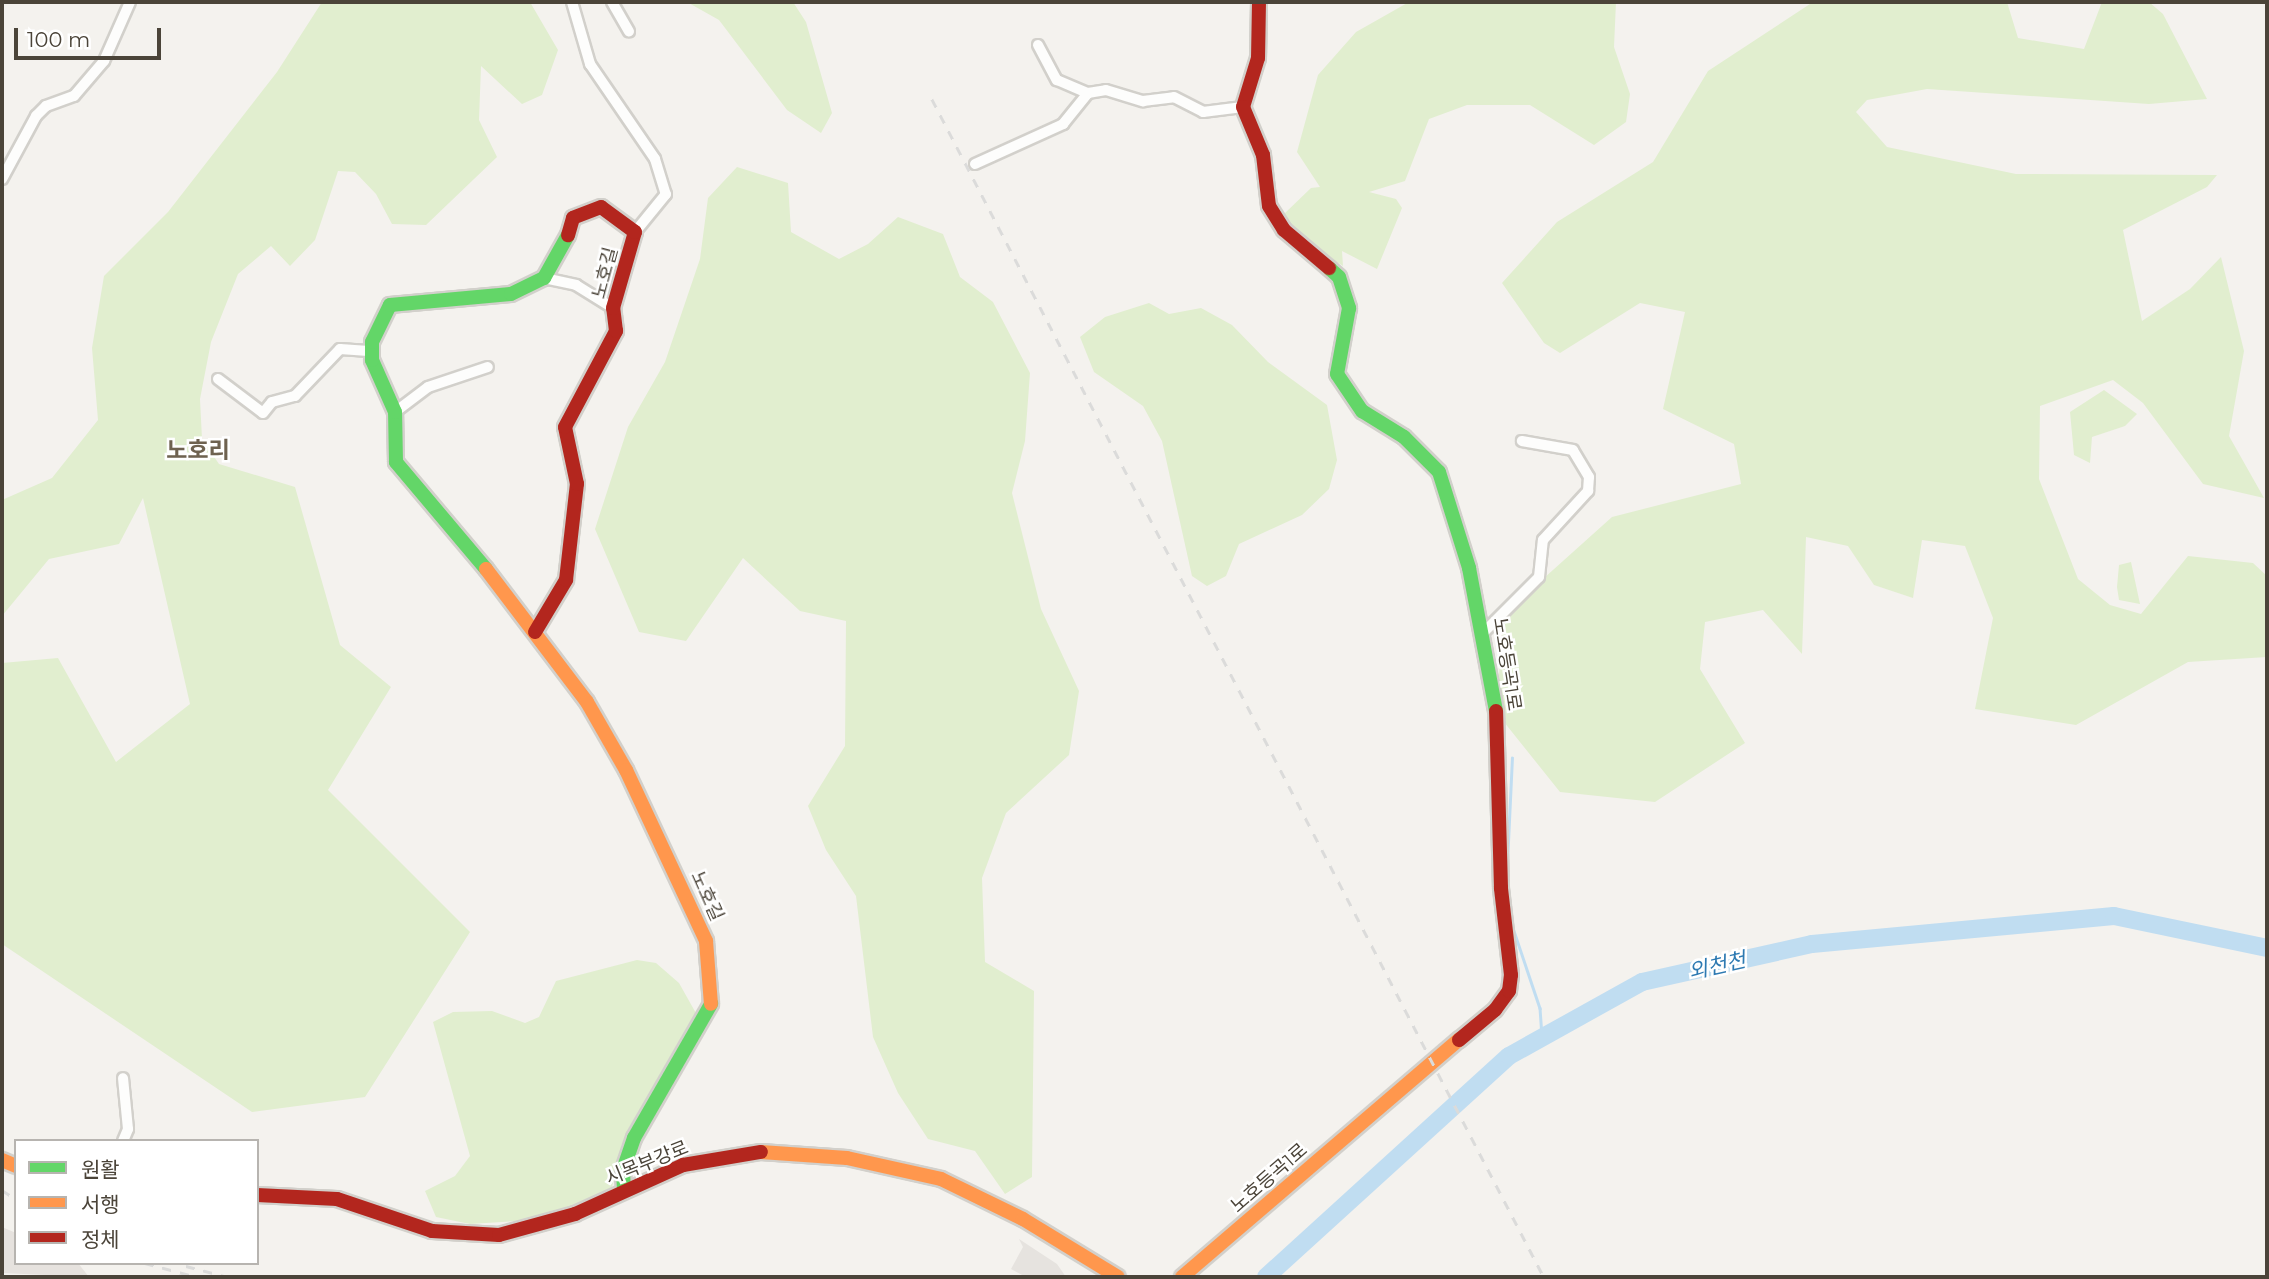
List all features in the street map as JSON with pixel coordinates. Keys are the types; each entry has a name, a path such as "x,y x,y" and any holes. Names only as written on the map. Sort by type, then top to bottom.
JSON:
{"street":[{"path":"2,179 36,116 46,106 74,96 104,61 130,2"},
{"path":"572,2 590,64 655,159 666,194 635,232"},
{"path":"612,2 629,31"},
{"path":"1038,45 1057,80 1088,93 1106,90 1143,101 1174,97 1203,111 1243,107 1258,58 1259,2"},
{"path":"1260,19 1268,2"},
{"path":"975,164 1063,124 1088,93"},
{"name":"노호등곡1로","path":"1182,1277 1495,1010 1509,990 1496,712 1485,631 1440,472 1404,437 1362,411 1336,374 1349,321 1347,294 1339,277 1273,218 1263,155 1243,107"},
{"name":"노호길","path":"534,632 565,580 575,520 577,484 565,427 616,331 613,308 635,232 601,207 587,210 573,218 564,250 544,278 511,294 390,306 372,351 376,375 395,412 391,424 396,462 458,529 534,632 586,702 626,770 693,909 713,964 714,999 634,1138 623,1170 624,1189"},
{"path":"544,278 576,285 613,308"},
{"path":"218,379 263,413 272,402 295,396 340,349 372,351"},
{"path":"395,412 428,387 488,367"},
{"path":"1485,631 1539,578 1547,534 1588,491 1589,478 1573,450 1522,441"},
{"path":"123,1078 128,1129 124,1139"},
{"name":"시목부강로","path":"259,1195 337,1199 432,1231 499,1235 575,1214 624,1189 683,1165 770,1152 888,1164 940,1179 1023,1219 1118,1277"}],"shaded area":[{"path":"2,1227 14,1232 14,1265 80,1265 89,1277 2,1273"},
{"path":"1019,1239 1057,1264 1066,1277 1026,1277 1011,1269 1023,1247"}],"green space":[{"path":"322,2 530,2 558,50 542,95 522,104 481,66 479,120 497,157 426,225 392,224 376,194 355,172 338,171 315,240 290,266 271,246 238,274 211,342 200,399 202,439 219,464 295,487 340,645 391,687 328,790 470,932 365,1097 252,1112 2,944 2,663 58,658 116,762 190,704 143,498 119,544 49,559 2,616 2,500 52,478 98,420 92,348 104,276 168,212 277,72"},
{"path":"687,2 793,2 806,22 832,113 821,133 787,110 719,20"},
{"path":"1409,2 1616,2 1614,47 1630,94 1626,122 1594,145 1530,105 1467,105 1429,119 1405,181 1369,192 1396,199 1402,208 1377,269 1342,251 1343,266 1294,233 1284,214 1311,188 1320,187 1297,152 1318,75 1356,32"},
{"path":"1813,2 2007,2 2018,38 2084,49 2102,2 2149,2 2163,14 2207,99 2149,104 1927,89 1867,100 1856,112 1887,147 2016,174 2217,175 2207,187 2123,230 2142,321 2190,289 2221,257 2244,351 2229,436 2264,498 2203,484 2143,403 2113,380 2040,406 2039,479 2078,579 2110,605 2141,614 2188,556 2253,563 2267,576 2267,657 2188,662 2076,725 1975,709 1993,618 1965,546 1922,540 1913,598 1874,585 1848,546 1806,537 1802,654 1763,610 1705,622 1700,669 1745,743 1655,802 1560,792 1496,712 1504,614 1612,517 1741,484 1734,444 1663,409 1685,312 1640,303 1560,353 1544,343 1502,283 1557,222 1653,162 1708,71"},
{"path":"737,167 788,183 791,232 839,259 868,244 898,217 943,234 960,277 993,302 1030,373 1025,441 1012,493 1041,609 1079,691 1069,755 1006,813 982,878 985,962 1034,991 1032,1177 1005,1194 975,1151 928,1139 898,1093 873,1037 856,896 826,850 808,806 845,746 846,621 800,611 743,558 686,641 639,632 595,529 628,427 665,362 700,259 708,198"},
{"path":"1149,303 1169,314 1201,308 1232,325 1268,362 1327,405 1337,460 1329,489 1302,515 1239,544 1226,576 1207,586 1192,576 1162,441 1143,406 1094,372 1080,337 1105,317"},
{"path":"2104,390 2137,414 2125,426 2092,437 2090,463 2074,455 2070,412"},
{"path":"2131,562 2140,604 2119,600 2119,565"},
{"path":"637,960 656,963 679,983 697,1015 622,1144 612,1187 583,1203 517,1221 470,1224 436,1217 425,1191 455,1176 470,1156 433,1022 453,1012 492,1011 525,1023 539,1017 556,981"}],"waterway":[{"path":"1507,863 1512,758"},
{"name":"외천천","path":"1266,1277 1509,1056 1642,982 1812,944 2114,916 2267,948"},
{"path":"1512,925 1540,1008 1542,1037"}],"railway":[{"path":"932,99 1544,1277"},
{"path":"2,1190 14,1198"},
{"path":"152,1265 197,1277"},
{"path":"186,1266 228,1277"}],"traffic: fast":[{"path":"486,569 396,462 395,412 372,360 372,342 390,305 511,294 544,278 568,235"},
{"path":"1329,268 1339,277 1349,308 1337,374 1362,411 1404,437 1439,472 1469,568 1496,711"},
{"path":"624,1190 623,1170 634,1138 711,1004"}],"traffic: slow":[{"path":"486,569 587,702 626,770 706,941 711,1004"},
{"path":"1182,1277 1459,1040"},
{"path":"761,1152 847,1158 941,1179 1023,1219 1118,1277"},
{"path":"2,1160 14,1165"}],"traffic: jam":[{"path":"1259,2 1258,58 1243,107 1263,155 1269,206 1284,230 1329,268"},
{"path":"535,632 566,580 577,484 565,427 616,331 613,308 635,232 601,207 573,218 568,235"},
{"path":"1459,1040 1495,1010 1509,991 1511,975 1501,888 1496,711"},
{"path":"259,1195 337,1199 432,1231 499,1235 575,1214 683,1165 761,1152"}],"district":[{"name":"노호리","path":"198,450"}]}
